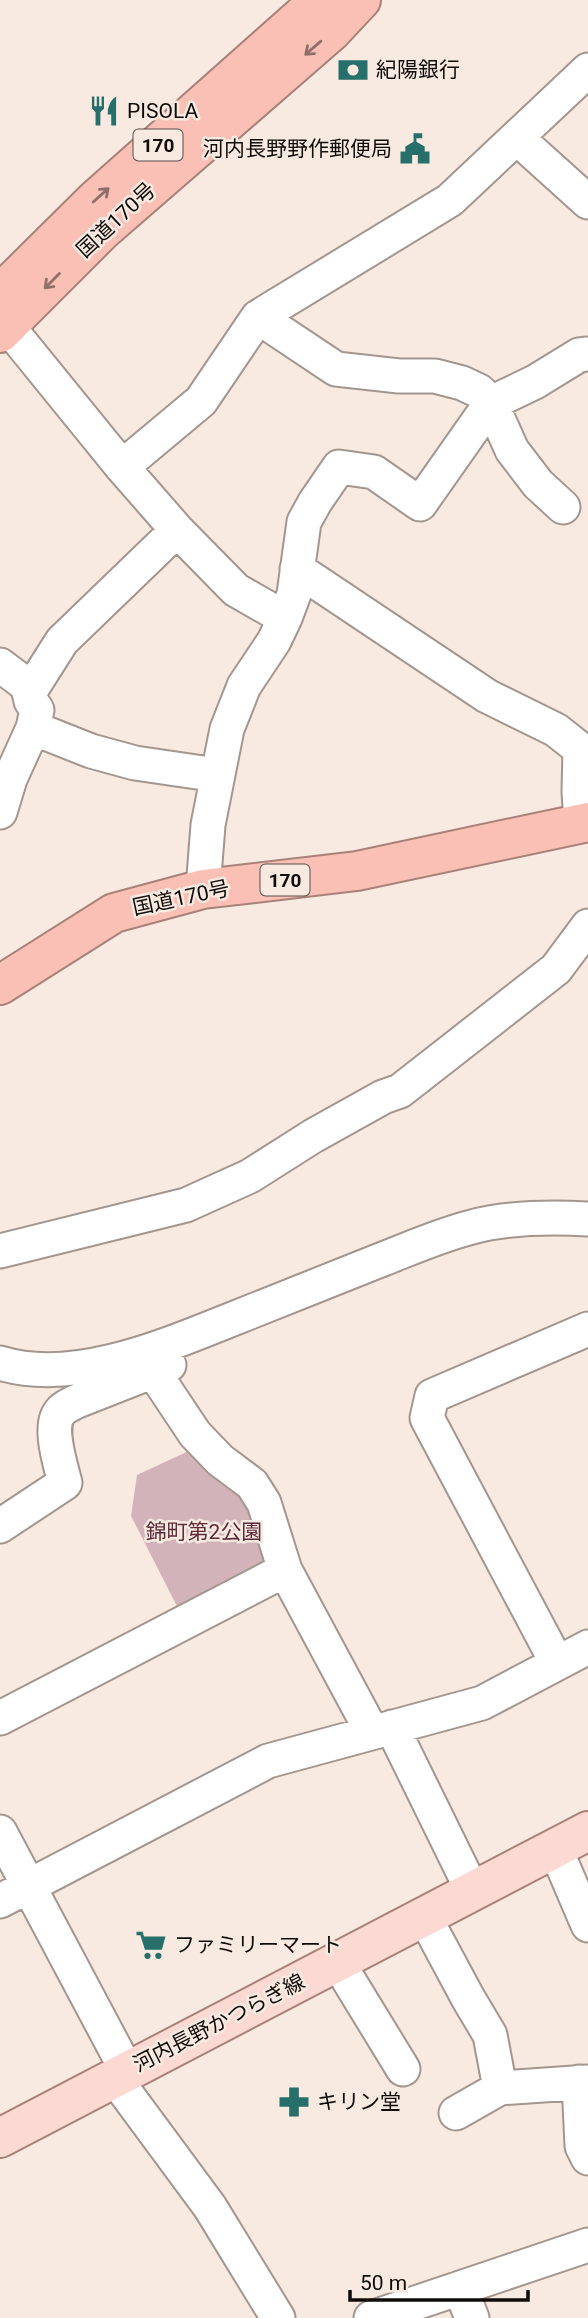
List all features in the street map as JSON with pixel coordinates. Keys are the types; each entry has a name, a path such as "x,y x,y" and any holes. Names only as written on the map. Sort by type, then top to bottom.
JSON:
{"highway":[{"name":"国道170号","path":"2,317 95,200 320,0"},
{"name":"国道170号","path":"2,317 331,32 362,0"},
{"name":"国道170号","path":"0,985 114,913 203,889 357,871 585,822"}],"main road":[{"name":"河内長野かつらぎ線","path":"0,2138 588,1831"}],"street":[{"path":"122,467 201,401 258,317 450,200 588,70"},
{"path":"517,138 588,202"},
{"path":"2,317 122,467 177,530 236,590 285,618"},
{"path":"258,317 336,369 400,376 435,376 479,391 491,403 512,450 538,484 563,506"},
{"path":"203,889 208,825 227,729 243,686 274,641 294,594 304,522 339,467 374,472 420,504 491,403 535,382 579,355 588,354"},
{"path":"29,693 62,642 177,530"},
{"path":"297,569 487,696 556,730 580,749 579,792 585,822"},
{"path":"0,665 28,686 31,701 37,710 33,728 10,779 0,812"},
{"path":"33,728 91,751 135,764 218,775"},
{"path":"0,1251 186,1205 250,1176 313,1136 383,1097 400,1091 556,969 588,926"},
{"path":"0,1363 37,1369 78,1368 125,1358 473,1226 540,1218 588,1219"},
{"path":"0,1526 65,1483 55,1435 56,1418 61,1410 75,1402 394,1276 396,1254"},
{"path":"557,1663 427,1418 432,1396 588,1329"},
{"path":"153,1371 195,1434 220,1460 252,1484 264,1503 285,1570 382,1730 473,1892"},
{"path":"0,1718 285,1570"},
{"path":"14,1894 268,1761 482,1703 588,1647"},
{"path":"0,1832 14,1894 121,2074 210,2207 278,2318"},
{"path":"555,1848 588,1925"},
{"path":"424,1916 490,2035 500,2088"},
{"path":"338,1961 403,2069"},
{"path":"456,2113 500,2088 583,2082 582,2147 588,2158"},
{"path":"372,2318 466,2303 588,2245"}],"green space":[{"name":"錦町第2公園","path":"193,1449 253,1497 272,1560 180,1612 131,1516 137,1475"}],"place":[{"name":"紀陽銀行","path":"353,70"},
{"name":"PISOLA","path":"104,111"},
{"name":"河内長野野作郵便局","path":"415,149"},
{"name":"ファミリーマート","path":"151,1945"},
{"name":"キリン堂","path":"294,2102"}]}
